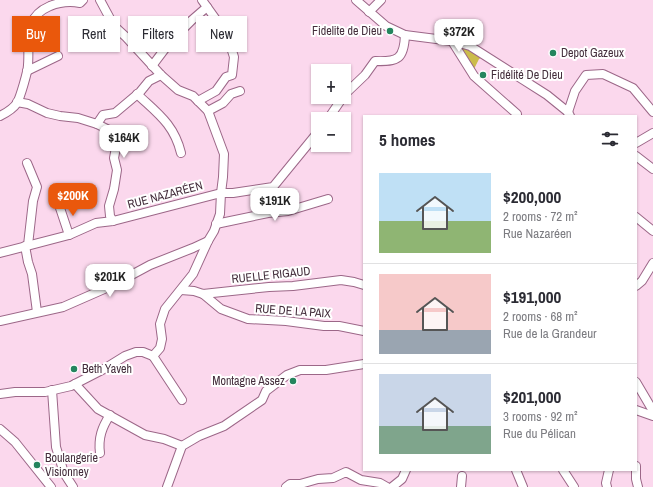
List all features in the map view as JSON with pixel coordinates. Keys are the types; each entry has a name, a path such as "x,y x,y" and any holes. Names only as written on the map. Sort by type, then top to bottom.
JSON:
{"street":[{"path":"0,116 7,112 17,102 27,71 28,33 30,25 37,15 48,7 57,3 69,1 80,3 83,0"},
{"path":"100,0 114,26 152,66 178,90 198,100 208,111 224,154 223,177 220,193 220,214 214,231 193,274 165,309 160,324 162,339 160,348 153,356"},
{"path":"356,0 386,26 405,35 452,41 470,46 547,95 569,114 575,91 586,75 603,74 633,88 653,112"},
{"path":"369,12 381,0"},
{"path":"152,66 162,51 193,18 204,3 228,35 234,57 232,76 226,77 216,91 198,100"},
{"path":"351,88 365,75 375,61 390,62 396,60 404,50 405,35"},
{"path":"452,41 474,76 517,115"},
{"path":"27,71 58,56"},
{"path":"96,124 103,115 115,113 149,81 161,75"},
{"path":"208,111 222,103 232,94 240,91"},
{"path":"136,94 158,112 168,123 178,141 181,153"},
{"path":"17,102 28,104 47,113 78,118 96,124 113,132 118,137 114,158 117,170 109,206 110,216 113,221"},
{"path":"637,142 653,133"},
{"name":"RUE NAZARÉEN","path":"0,253 69,235 96,223 113,221 220,193 233,193 273,186 311,140"},
{"path":"637,157 653,169"},
{"path":"27,163 38,187 33,201 26,246 28,262 32,274 37,312"},
{"path":"216,224 268,213 288,211 328,198"},
{"path":"59,205 69,235"},
{"path":"637,218 653,231"},
{"path":"0,321 63,307 111,286 150,265 208,241"},
{"path":"637,285 642,281 653,263"},
{"name":"RUELLE RIGAUD","path":"181,290 194,291 203,294 342,280 363,285"},
{"name":"RUE DE LA PAIX","path":"203,294 221,309 248,319 339,326 363,331"},
{"path":"0,394 15,392 44,392 75,384 125,356 136,352 143,352 153,356 182,400"},
{"path":"167,487 182,446 199,436 224,426 262,400 266,391 287,375 300,370 326,370 363,364"},
{"path":"75,384 98,408 110,415 145,435 164,439 182,446"},
{"path":"637,384 653,411"},
{"path":"52,390 56,447 64,473 73,487"},
{"path":"637,410 653,416"},
{"path":"100,453 98,444 102,427 110,415"},
{"path":"0,429 15,442 51,487"},
{"path":"392,487 402,480 406,471"},
{"path":"516,471 523,487"},
{"path":"564,471 574,487"},
{"path":"607,487 606,484 609,471"},
{"path":"636,471 638,487"},
{"path":"286,487 290,484 300,484 318,479 333,478 346,472 361,480 380,483 387,487"},
{"path":"460,487 462,476"}],"shaded area":[{"path":"458,45 484,56 479,59 474,69"}],"place":[{"name":"Fidelite de Dieu","path":"390,31"},
{"name":"Depot Gazeux","path":"553,53"},
{"name":"Fidélité De Dieu","path":"483,75"},
{"name":"Beth Yaveh","path":"74,369"},
{"name":"Montagne Assez","path":"293,381"},
{"name":"Boulangerie Visionney","path":"37,465"}]}
